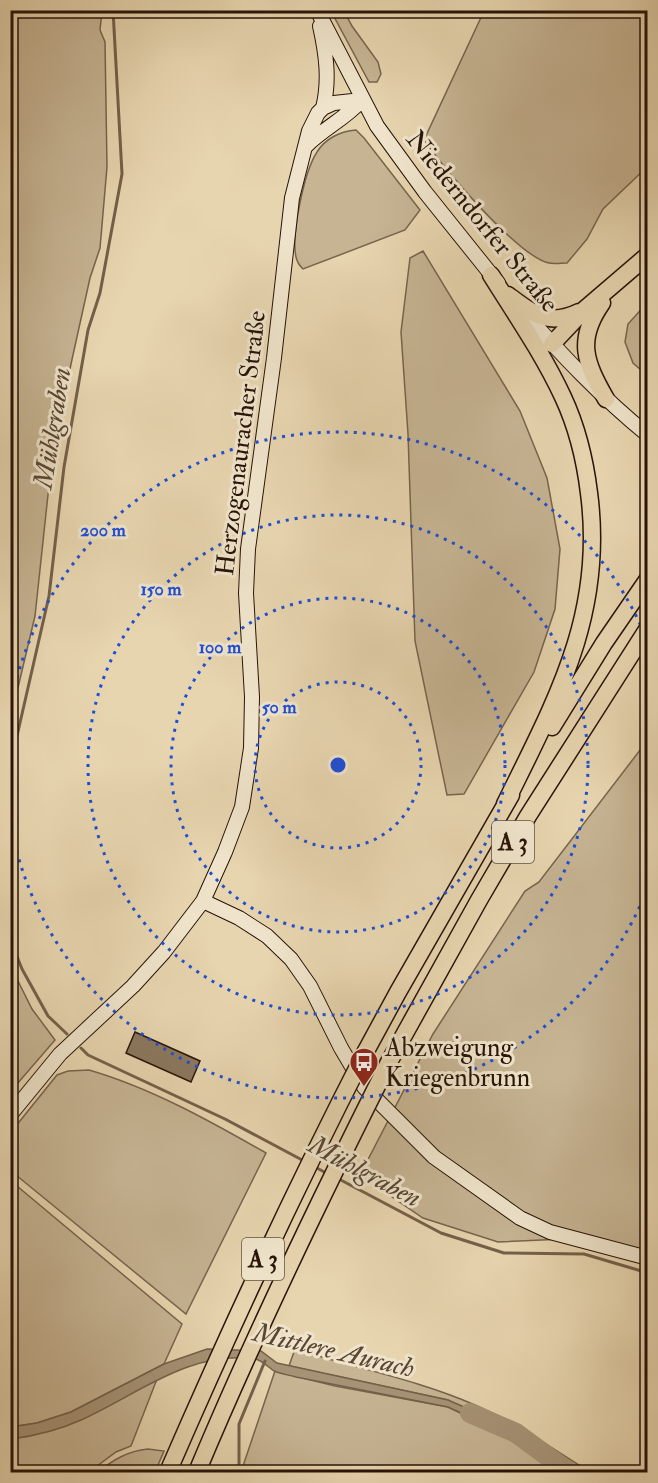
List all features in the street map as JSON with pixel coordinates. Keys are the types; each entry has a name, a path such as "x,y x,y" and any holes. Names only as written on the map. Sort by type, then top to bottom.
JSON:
{"highway":[{"path":"552,344 585,309 648,255"},
{"path":"491,275 544,360 563,397 577,432 587,473 593,526 589,599 578,640 561,688 505,804"},
{"path":"606,399 590,366 586,344 591,319 616,283"},
{"path":"507,293 528,310 546,318 565,319 585,309"},
{"name":"A 3","path":"168,1472 271,1241 366,1050 505,804 604,643 648,579"},
{"name":"A 3","path":"197,1473 261,1325 308,1224 389,1062 478,900 540,797 648,628"}],"street":[{"name":"Niederndorfer Straße","path":"317,11 362,100 397,155 491,275 552,344 606,399 648,435"},
{"path":"317,11 327,70 323,108"},
{"path":"323,108 342,101 362,100"},
{"path":"304,148 344,118 362,100"},
{"name":"Herzogenauracher Straße","path":"10,1115 60,1054 133,986 164,952 203,901 242,807 251,748 252,707 246,592 248,549 274,358 291,198 312,123 323,108"},
{"path":"203,901 239,918 267,936 291,959 310,986 363,1087 434,1157 520,1218 550,1232 648,1258"}],"shaded area":[{"path":"11,10 102,11 100,30 105,42 107,167 100,248 90,278 71,364 50,476 35,616 11,717"},
{"path":"331,11 344,11 378,62 381,74 377,82 369,82"},
{"path":"484,11 647,11 647,167 603,209 587,239 567,263 549,263 519,245 482,209 424,140"},
{"path":"356,130 420,210 405,230 303,269 296,257 295,234 303,188 312,161 320,147 329,140 339,134"},
{"path":"423,251 520,411 547,478 560,549 555,609 534,672 464,794 447,795 415,641 408,434 401,332 410,258"},
{"path":"647,303 647,375 633,363 625,342 628,324"},
{"path":"647,741 647,1254 587,1238 498,1242 423,1218 360,1175 433,1034 525,891 539,882"},
{"path":"11,967 32,1009 55,1040 11,1091"},
{"path":"89,1070 135,1086 202,1117 266,1153 186,1314 11,1171 11,1132 57,1075 68,1071"},
{"path":"11,1181 182,1324 164,1364 71,1412 37,1423 11,1427"},
{"path":"207,1349 261,1351 277,1363 448,1400 494,1420 491,1427 448,1407 282,1374 255,1359 231,1358 208,1361 164,1377 64,1427 11,1439 11,1427 37,1423 71,1412 164,1364"},
{"path":"295,1349 409,1381 475,1405 519,1428 590,1472 241,1472 275,1371 335,1386 448,1407 490,1427 448,1400 289,1366"},
{"path":"157,1379 131,1446 116,1452 89,1472 11,1472 10,1439 68,1424 104,1408"},
{"path":"148,1449 164,1451 155,1472 97,1472 121,1457"}],"building":[{"path":"135,1032 200,1061 191,1082 126,1053"}],"waterway":[{"name":"Mühlgraben","path":"10,852 15,792 14,749 49,596 64,467 88,330 100,293 122,174 113,10"},
{"name":"Mühlgraben","path":"10,939 22,969 48,1016 67,1034"},
{"name":"Mühlgraben","path":"81,1048 88,1055 225,1119 304,1161"},
{"name":"Mühlgraben","path":"315,1167 328,1174"},
{"name":"Mühlgraben","path":"337,1178 441,1233 504,1253 584,1254 648,1273"},
{"path":"239,1465 239,1424 265,1361"},
{"name":"Mittlere Aurach","path":"470,1413 516,1433 569,1472"}],"place":[{"name":"Abzweigung Kriegenbrunn","path":"364,1088"}]}
